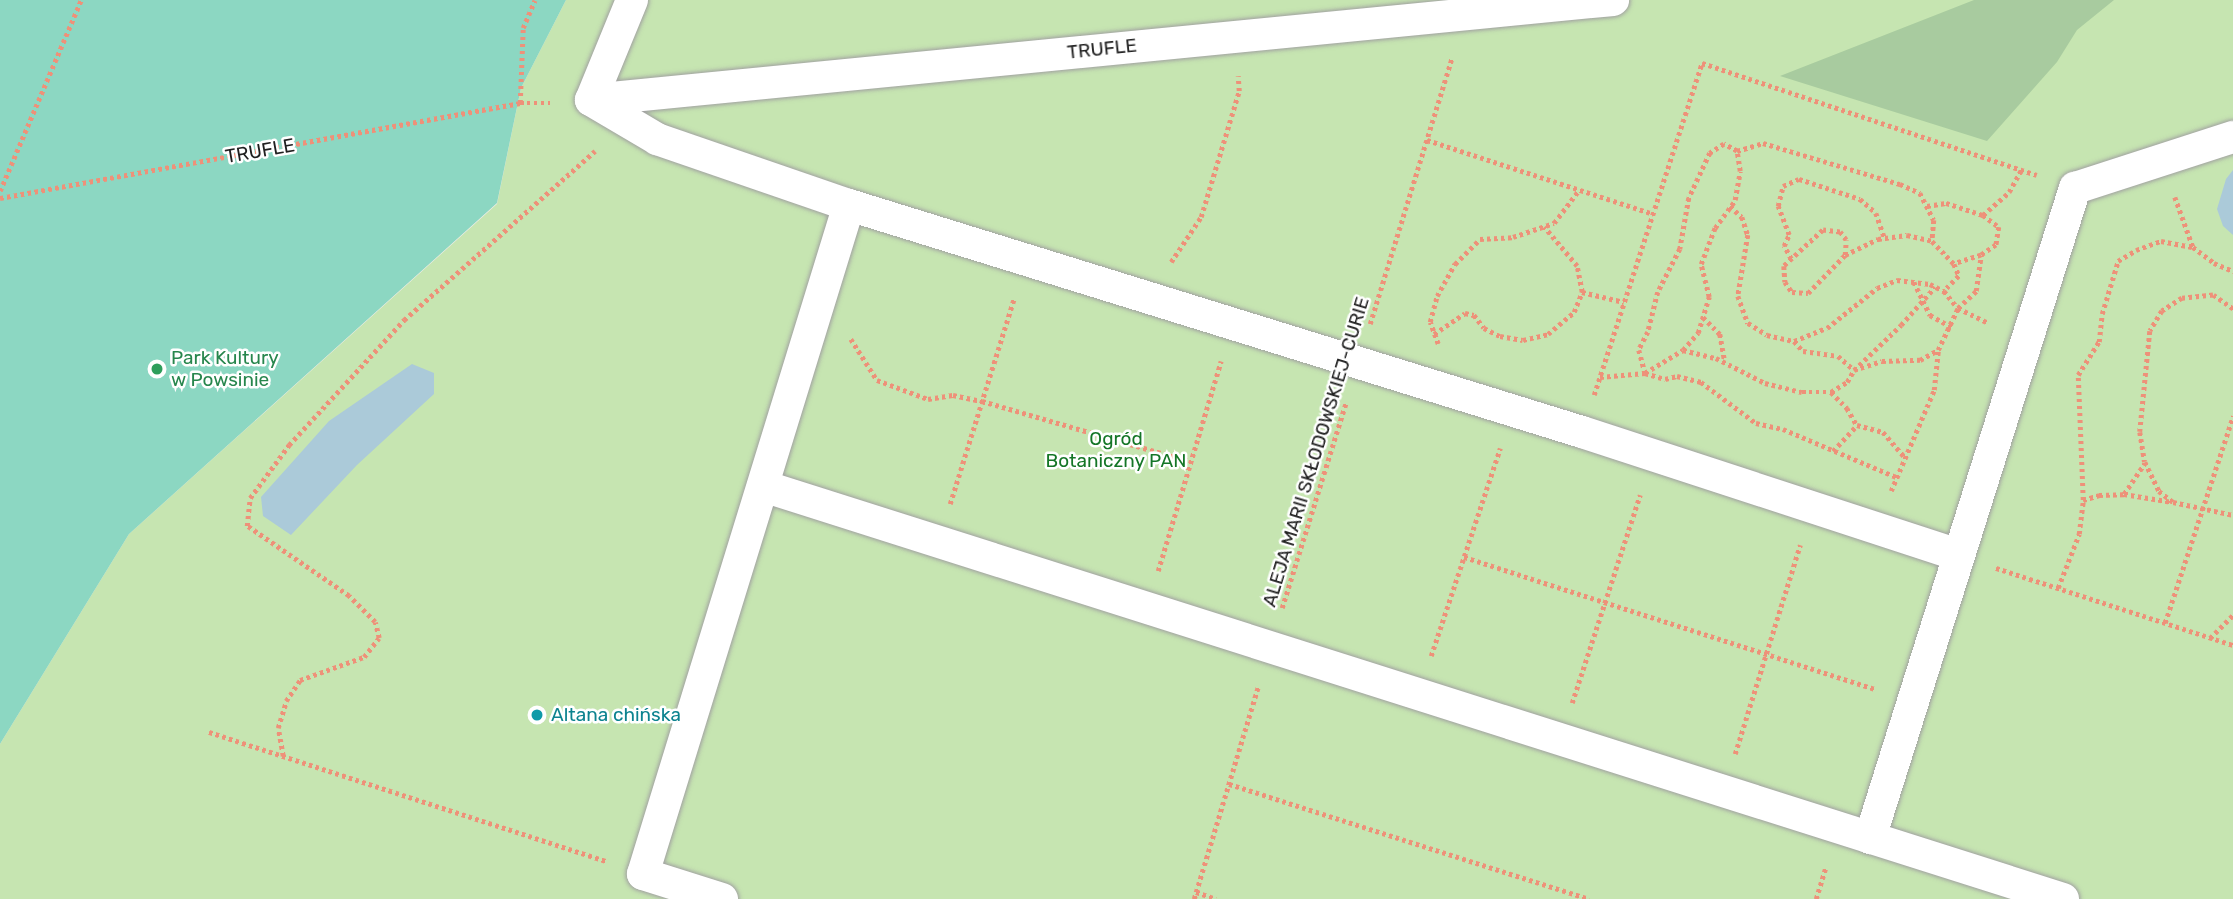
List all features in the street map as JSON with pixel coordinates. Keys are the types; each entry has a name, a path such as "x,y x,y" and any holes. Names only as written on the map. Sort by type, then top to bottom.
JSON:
{"street":[{"path":"632,0 591,100 657,139 849,205 1582,432 1958,555"},
{"name":"TRUFLE","path":"591,100 1612,0"},
{"path":"1870,838 2075,188 2233,137"},
{"path":"722,899 643,873 849,205"},
{"path":"763,486 2063,899"}],"path":[{"path":"0,191 81,0"},
{"name":"TRUFLE","path":"0,198 520,103 523,28 535,0"},
{"name":"ALEJA MARII SKŁODOWSKIEJ-CURIE","path":"1194,899 1465,13"},
{"path":"1147,298 1201,217 1239,91 1234,36"},
{"path":"1582,432 1702,63 2075,188"},
{"path":"283,756 278,728 286,701 300,680 365,657 379,638 375,622 349,596 247,526 250,498 289,445 404,320 554,184 628,123"},
{"path":"1427,140 1653,214"},
{"path":"1645,373 1639,350 1658,292 1680,249 1689,198 1710,153 1724,144 1737,151 1763,143 1900,184 1920,193 1934,220 1932,241"},
{"path":"1645,373 1683,350 1698,332 1709,297 1701,264 1715,228 1730,206 1740,171 1737,151"},
{"path":"2169,159 2174,195 2193,247"},
{"path":"1983,215 2009,192 2021,170"},
{"path":"1791,258 1784,246 1789,235 1779,206 1783,186 1799,179 1860,199 1875,213 1885,239"},
{"path":"1444,390 1450,369 1430,322 1437,296 1455,264 1479,239 1513,237 1554,223 1579,190"},
{"path":"1927,206 1946,203 1983,215 1999,227 1996,245 1981,255 1954,264"},
{"path":"1730,206 1742,217 1748,234 1738,296 1748,323 1767,335 1794,341 1827,328 1877,288 1897,280 1914,281 1944,291 1958,308 1983,323 2002,324 2034,316"},
{"path":"1434,334 1465,313 1474,315 1484,328 1523,340 1548,334 1574,312 1582,292 1577,266 1544,227"},
{"path":"1845,255 1846,240 1840,232 1823,230 1784,266 1784,282 1792,292 1808,293 1845,255 1885,239 1907,235 1932,241 1954,264 1959,276 1944,291"},
{"path":"2058,588 2079,534 2083,500 2078,375 2099,342 2102,314 2118,261 2161,241 2193,247 2214,263 2233,271"},
{"path":"1877,529 1904,456 1934,390 1938,350 1952,327 1958,308 1976,291 1981,255"},
{"path":"938,542 1026,260"},
{"path":"1914,281 1930,315 1952,327"},
{"path":"1683,350 1725,363 1765,383 1802,391 1830,391 1847,382 1854,370 1935,287"},
{"path":"1582,292 1624,302"},
{"path":"2173,502 2159,491 2145,462 2140,432 2150,331 2162,311 2182,298 2213,295 2233,309"},
{"path":"819,303 838,317 877,380 928,399 953,395 982,401 1189,461"},
{"path":"1703,317 1720,334 1725,363"},
{"path":"1146,608 1232,324"},
{"path":"1794,341 1803,351 1838,356 1854,370"},
{"path":"1854,370 1882,361 1920,360 1938,350"},
{"path":"1600,377 1645,373 1665,379 1677,376 1701,382 1756,423 1783,429 1896,477"},
{"path":"1830,391 1847,408 1857,425 1883,432 1904,456"},
{"path":"1417,695 1512,411"},
{"path":"2165,623 2233,416"},
{"path":"1833,451 1857,425"},
{"path":"1560,740 1653,456"},
{"path":"2124,494 2145,462"},
{"path":"2083,500 2099,495 2124,494 2233,515"},
{"path":"1724,792 1811,508"},
{"path":"1958,555 2233,645"},
{"path":"1464,557 1913,701"},
{"path":"2210,638 2233,615"},
{"path":"209,732 643,873"},
{"path":"1229,784 1588,899"},
{"path":"1196,892 1216,899"}],"green space":[{"name":"Park Kultury w Powsinie","path":"0,0 566,0 521,88 497,203 129,534 0,744"},
{"name":"Ogród Botaniczny PAN","path":"566,0 2233,0 2233,899 0,899 0,744 129,534 497,204 521,88"},
{"path":"1974,0 2114,0 2077,30 2057,62 1987,141 1780,76"}],"water":[{"path":"2233,170 2233,235 2223,226 2217,209 2226,179"},
{"path":"412,364 434,373 434,394 357,465 291,535 263,516 261,497 329,421"}],"place":[{"name":"Park Kultury w Powsinie","path":"157,369"},
{"name":"Altana chińska","path":"537,715"}]}
